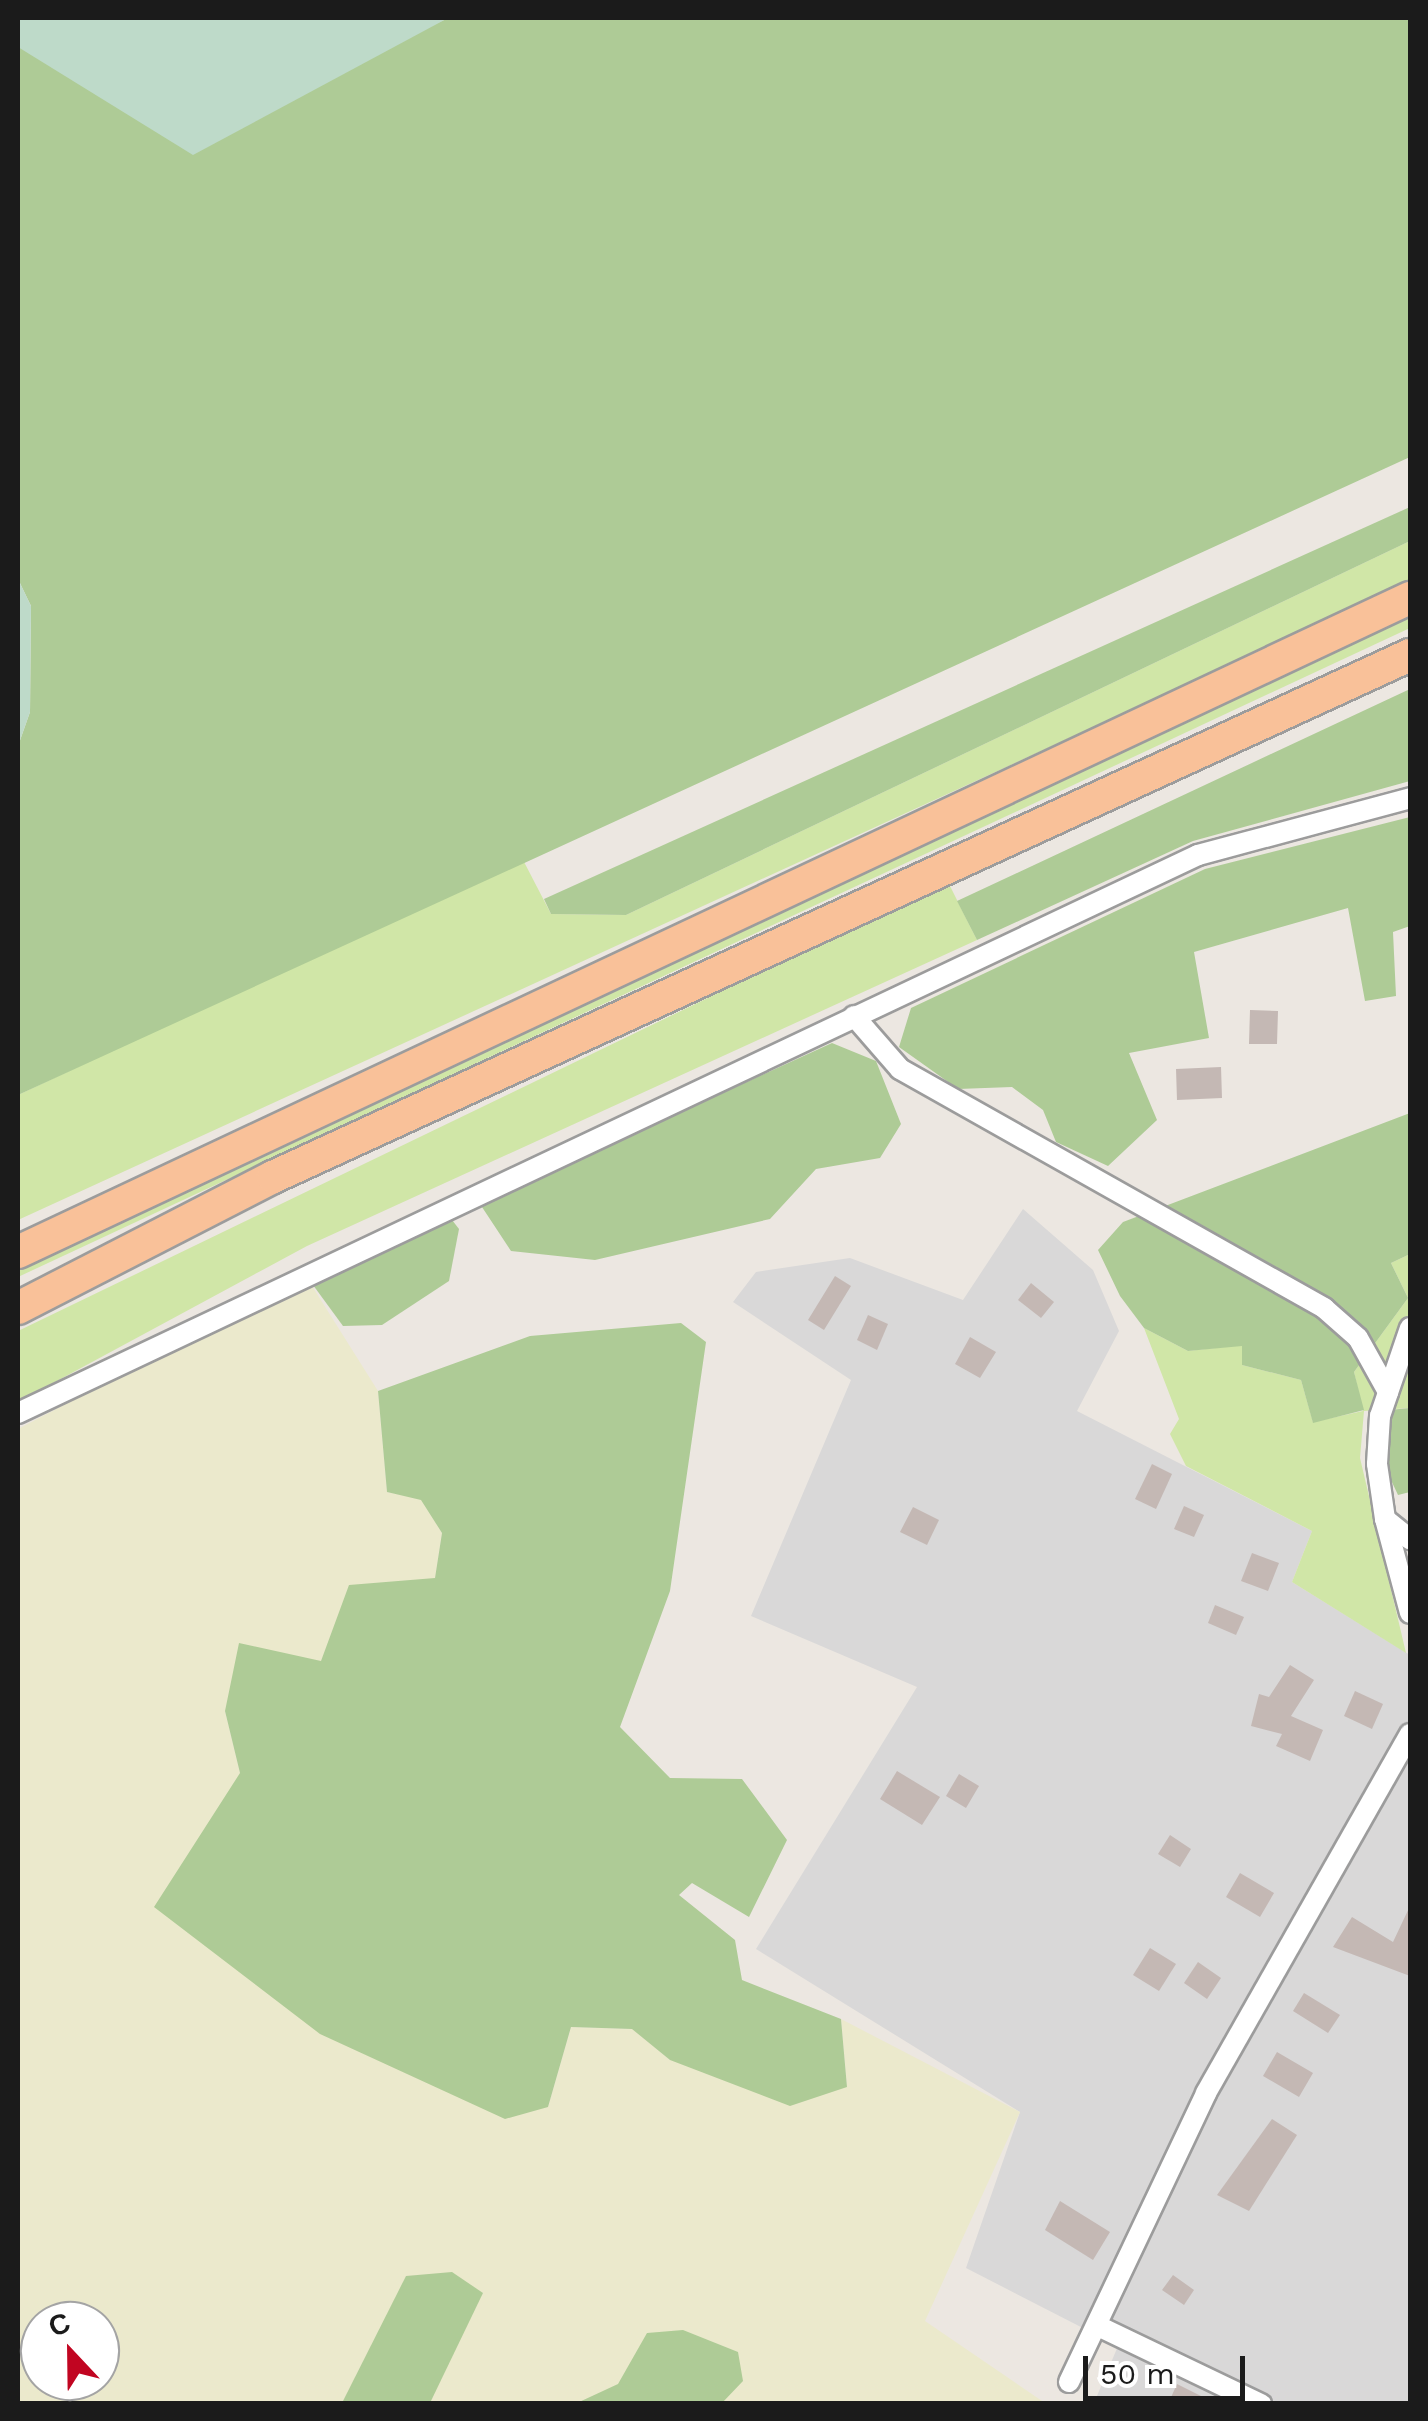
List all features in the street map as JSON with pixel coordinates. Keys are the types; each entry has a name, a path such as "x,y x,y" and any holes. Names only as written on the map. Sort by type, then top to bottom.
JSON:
{"main road":[{"path":"18,1252 1410,598"},
{"path":"18,1308 272,1176 1410,656"}],"street":[{"path":"18,1413 1198,855 1410,798"},
{"path":"854,1016 900,1069 1324,1308 1358,1338 1388,1392"},
{"path":"1410,1328 1388,1392 1377,1464 1386,1520 1410,1613"},
{"path":"1386,1520 1410,1539"},
{"path":"1069,2382 1206,2093 1410,1734"},
{"path":"1098,2326 1261,2404"}],"shaded area":[{"path":"1023,1209 1093,1270 1119,1331 1077,1411 1312,1531 1292,1582 1410,1655 1410,2403 1094,2403 1118,2346 966,2268 1020,2112 756,1949 917,1687 751,1616 851,1380 733,1302 756,1272 850,1258 963,1300"},
{"path":"307,1278 378,1391 387,1492 421,1499 442,1533 435,1579 321,1662 225,1711 240,1773 548,2107 571,2027 633,2029 670,2060 847,2087 841,2019 1020,2112 925,2321 1045,2403 18,2404 18,1429"}],"green space":[{"path":"18,18 448,18 193,155 18,47"},
{"path":"448,18 1410,18 1410,457 18,1095 18,746 30,712 31,606 18,579 18,47 339,70"},
{"path":"1410,507 1410,541 626,915 551,914 544,899"},
{"path":"1410,541 1410,582 18,1220 18,1095 522,858 551,914 626,915"},
{"path":"18,579 31,606 30,712 18,746"},
{"path":"1410,610 1410,628 18,1277 18,1260"},
{"path":"1410,689 1410,781 1193,841 977,940 957,901"},
{"path":"1410,817 1410,926 1393,932 1396,996 1365,1001 1348,908 1194,952 1209,1038 1129,1053 1157,1120 1108,1166 1056,1142 1043,1110 1012,1087 958,1089 899,1047 911,1008 1205,869"},
{"path":"948,882 977,940 307,1246 18,1402 18,1331"},
{"path":"832,1043 876,1061 901,1124 880,1158 816,1169 770,1219 595,1260 511,1251 480,1204"},
{"path":"1410,1113 1410,1254 1391,1263 1408,1298 1354,1372 1364,1410 1313,1423 1301,1380 1242,1365 1242,1346 1188,1351 1144,1328 1120,1296 1098,1250 1123,1222"},
{"path":"449,1216 459,1229 449,1281 382,1325 343,1326 313,1285"},
{"path":"1410,1254 1410,1408 1364,1411 1360,1458 1406,1653 1292,1582 1312,1531 1186,1466 1170,1434 1179,1419 1144,1328 1188,1351 1242,1345 1242,1365 1301,1380 1313,1422 1363,1411 1354,1372 1408,1298 1391,1263"},
{"path":"681,1323 706,1342 670,1591 620,1727 670,1778 742,1779 787,1840 749,1917 692,1883 679,1895 735,1940 742,1980 841,2019 847,2087 790,2106 670,2060 632,2029 571,2027 548,2107 505,2119 320,2034 154,1907 240,1773 225,1711 239,1643 321,1661 349,1585 435,1578 442,1533 421,1500 387,1492 378,1391 530,1336"},
{"path":"1410,1408 1410,1492 1398,1495 1384,1465 1389,1410"},
{"path":"452,2272 483,2293 430,2403 342,2403 406,2276"},
{"path":"683,2330 738,2352 743,2381 722,2403 577,2403 618,2384 647,2333"}],"building":[{"path":"1250,1010 1278,1011 1277,1044 1249,1044"},
{"path":"1221,1067 1222,1098 1177,1100 1176,1069"},
{"path":"835,1276 851,1286 824,1330 808,1320"},
{"path":"1031,1283 1054,1302 1041,1318 1018,1300"},
{"path":"868,1315 888,1324 877,1350 857,1340"},
{"path":"970,1337 996,1352 980,1378 955,1364"},
{"path":"1152,1464 1172,1474 1156,1509 1135,1499"},
{"path":"1184,1506 1204,1515 1194,1537 1174,1529"},
{"path":"913,1507 939,1520 927,1545 900,1532"},
{"path":"1252,1553 1279,1563 1268,1591 1241,1581"},
{"path":"1215,1605 1244,1617 1236,1635 1208,1623"},
{"path":"1290,1665 1314,1680 1291,1716 1323,1730 1310,1761 1276,1746 1282,1734 1251,1726 1259,1694 1269,1697"},
{"path":"1355,1691 1383,1704 1372,1729 1344,1716"},
{"path":"897,1771 940,1797 922,1825 880,1799"},
{"path":"959,1774 979,1786 966,1808 946,1796"},
{"path":"1170,1835 1191,1849 1180,1867 1158,1854"},
{"path":"1240,1873 1274,1893 1260,1917 1226,1897"},
{"path":"1410,1906 1410,1976 1333,1947 1352,1917 1393,1942"},
{"path":"1150,1948 1176,1964 1159,1991 1133,1975"},
{"path":"1198,1962 1221,1978 1207,1999 1184,1983"},
{"path":"1304,1993 1340,2015 1328,2033 1293,2011"},
{"path":"1277,2052 1313,2073 1299,2097 1263,2076"},
{"path":"1272,2119 1297,2135 1249,2211 1217,2195"},
{"path":"1060,2201 1110,2232 1093,2260 1045,2230"},
{"path":"1173,2275 1194,2290 1184,2305 1162,2290"},
{"path":"1177,2384 1217,2404 1168,2404"}]}
